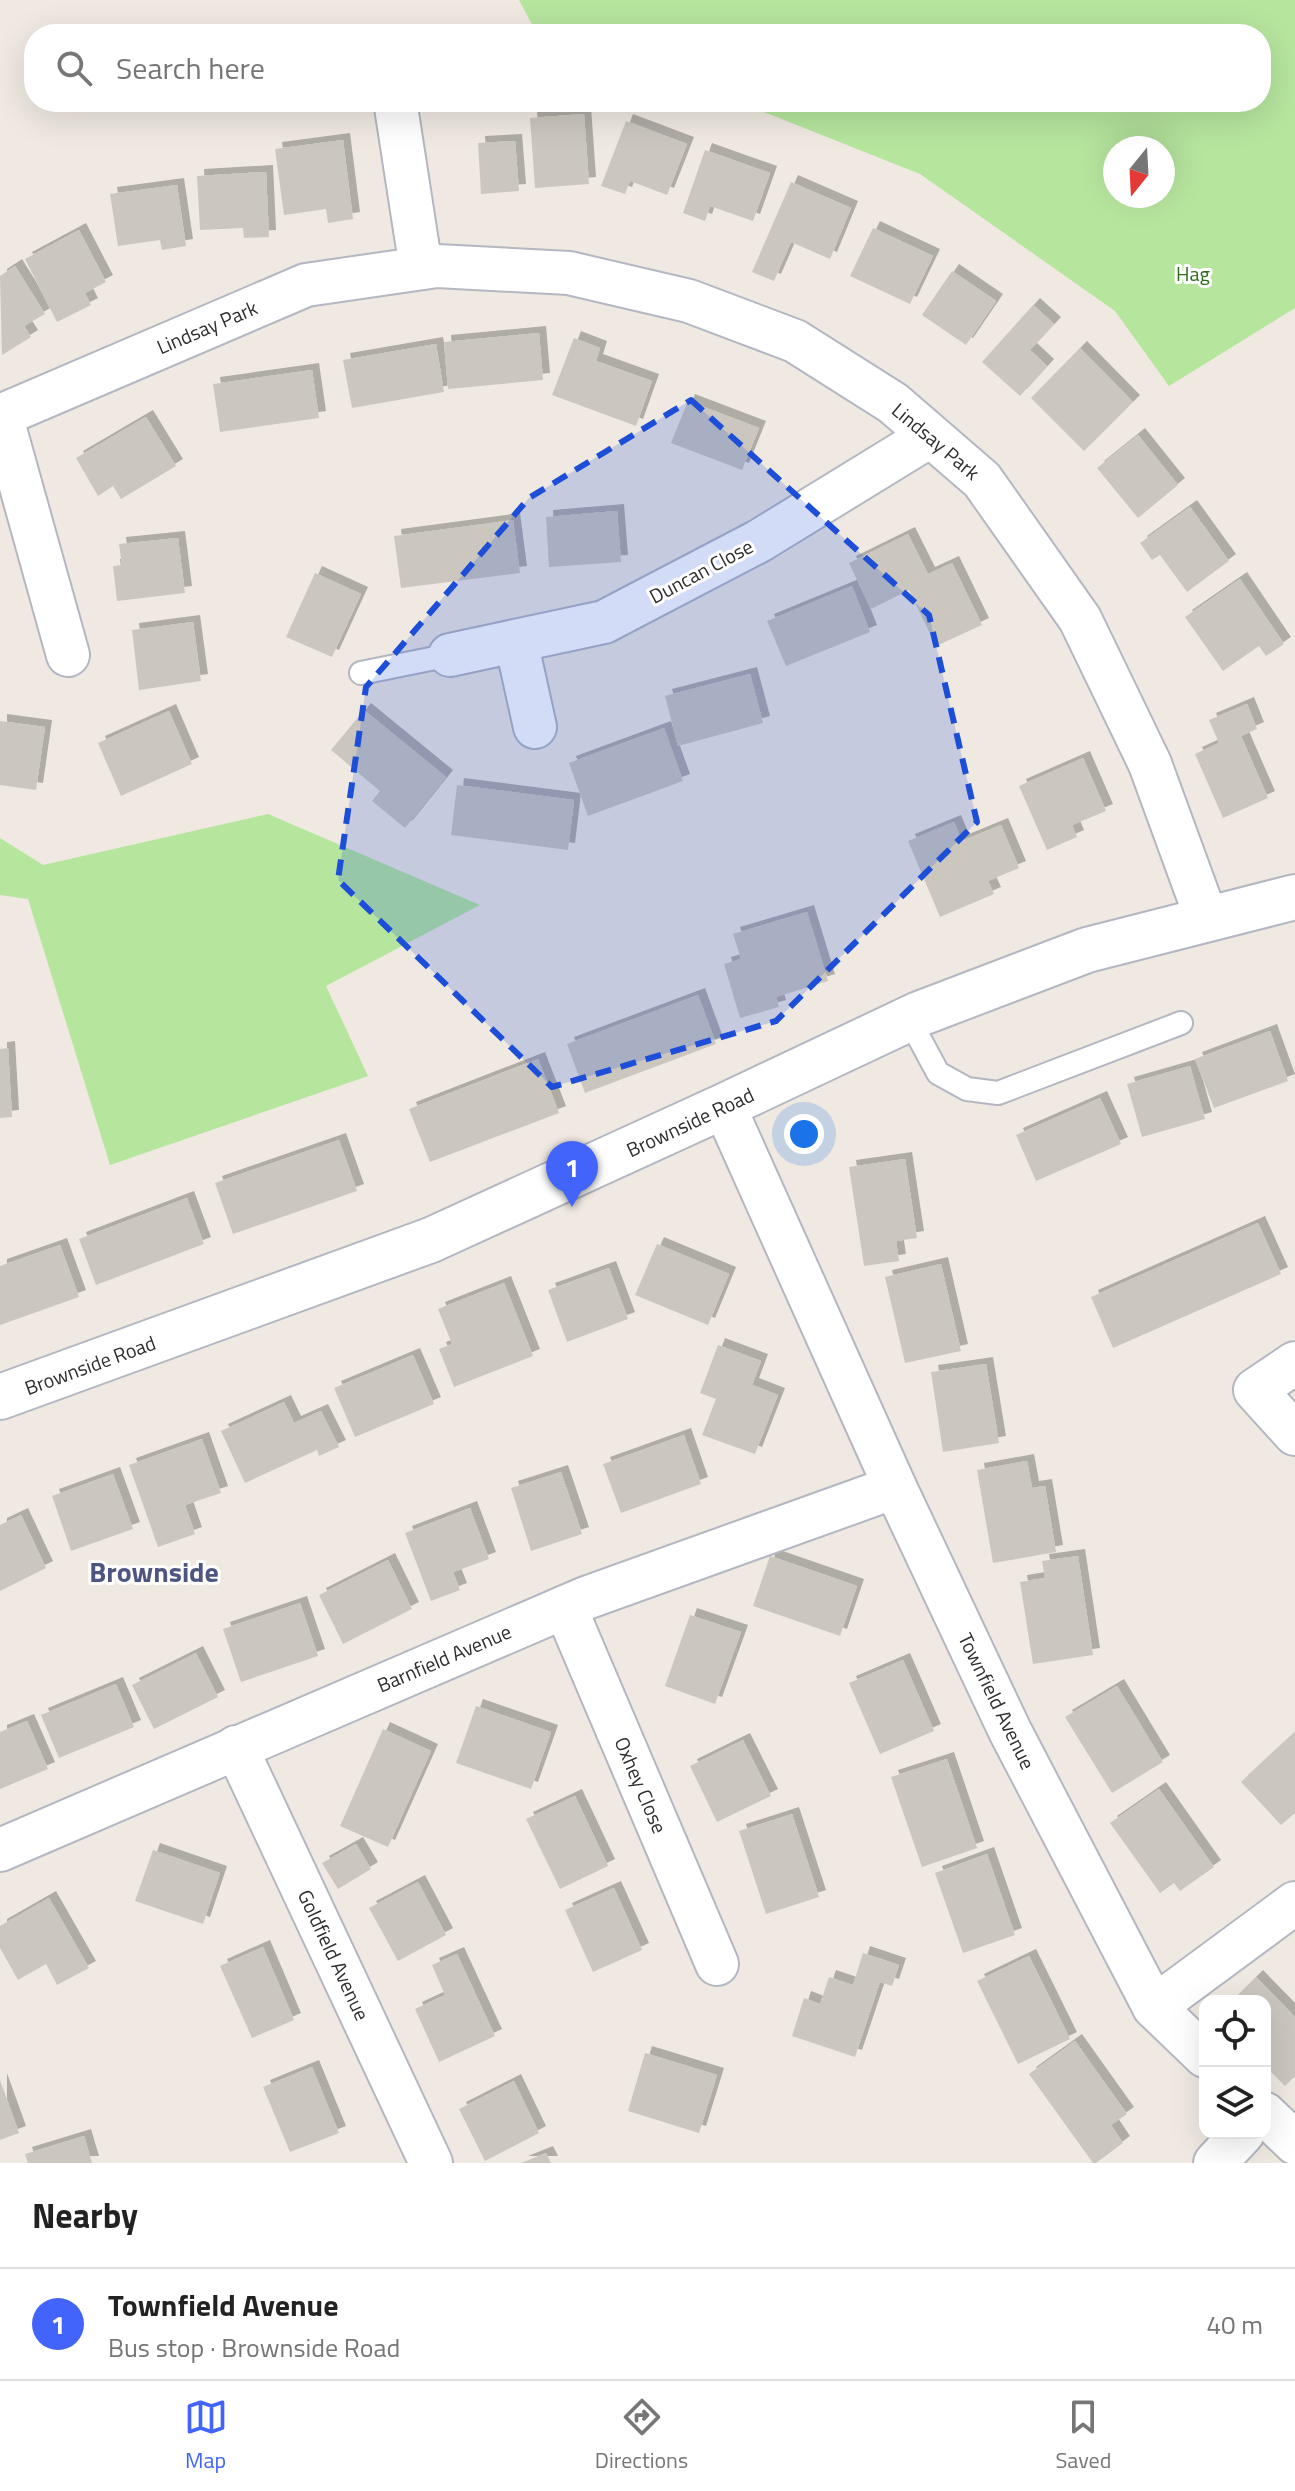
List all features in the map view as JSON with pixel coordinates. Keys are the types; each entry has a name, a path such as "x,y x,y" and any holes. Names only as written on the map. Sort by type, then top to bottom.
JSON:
{"street":[{"path":"397,112 421,268"},
{"name":"Lindsay Park","path":"68,655 1,416 306,285 437,266 569,273 689,301 795,341 893,403 982,480 1080,619 1150,764 1207,920"},
{"name":"Duncan Close","path":"450,655 604,622 759,541 930,436"},
{"path":"516,641 535,727"},
{"name":"Brownside Road","path":"0,1397 431,1240 909,1019 1087,950 1295,897"},
{"name":"Townfield Avenue","path":"724,1106 895,1487 1010,1731 1154,2007 1199,2050"},
{"path":"1295,1363 1255,1390 1295,1434"},
{"name":"Barnfield Avenue","path":"0,1850 565,1607 895,1487"},
{"name":"Oxhey Close","path":"565,1607 717,1964"},
{"name":"Goldfield Avenue","path":"236,1747 431,2163"},
{"path":"1154,2007 1295,1903"},
{"path":"1271,2120 1295,2143"},
{"path":"1215,2163 1237,2139"}],"lane":[{"path":"361,673 450,655"},
{"path":"909,1019 938,1073 967,1089 998,1093 1181,1023"}],"highlighted area":[{"path":"691,400 929,615 977,822 776,1021 552,1087 338,880 366,687 529,498"}],"green space":[{"name":"Hag","path":"519,0 1295,0 1295,308 1169,386 1115,311 920,174 764,112 1271,112 1271,24 532,24"},
{"path":"268,814 480,905 326,986 368,1076 110,1165 28,899 0,895 0,838 43,865"}],"building":[{"path":"584,114 589,184 535,188 530,118"},
{"path":"626,121 687,144 667,195 630,181 625,194 601,186"},
{"path":"343,140 353,219 328,223 326,209 284,215 275,149"},
{"path":"515,141 519,191 481,194 478,143"},
{"path":"705,150 770,173 753,221 710,206 705,221 683,213"},
{"path":"266,172 269,237 244,238 243,228 200,230 197,176"},
{"path":"791,182 851,208 830,259 791,242 774,281 752,272"},
{"path":"177,185 186,246 162,250 160,240 118,246 110,194"},
{"path":"873,228 933,256 910,304 850,276"},
{"path":"79,230 106,282 85,293 91,305 57,322 25,259"},
{"path":"15,266 45,314 24,326 31,337 2,355 0,276"},
{"path":"952,271 996,301 966,345 922,315"},
{"path":"1033,305 1054,324 1030,350 1047,366 1020,396 982,362"},
{"path":"539,333 543,380 448,389 444,342"},
{"path":"574,338 600,348 596,361 652,381 636,426 552,395"},
{"path":"436,344 444,392 352,408 343,360"},
{"path":"1080,348 1133,402 1084,451 1031,398"},
{"path":"312,370 319,418 220,432 213,384"},
{"path":"688,401 759,428 742,470 671,443"},
{"path":"146,417 176,466 121,499 113,486 98,496 76,458"},
{"path":"1138,435 1178,485 1138,518 1097,468"},
{"path":"1190,507 1229,561 1187,592 1160,555 1152,560 1140,543"},
{"path":"617,511 621,562 549,567 546,517"},
{"path":"513,520 520,573 401,588 394,536"},
{"path":"908,534 928,574 952,563 982,625 936,646 909,590 871,609 849,563"},
{"path":"178,538 185,593 117,601 113,566 122,565 119,544"},
{"path":"315,573 361,594 332,657 286,637"},
{"path":"1240,579 1284,644 1266,656 1259,646 1223,671 1185,617"},
{"path":"852,586 870,632 786,666 767,621"},
{"path":"193,622 201,681 139,690 132,630"},
{"path":"750,674 763,723 678,746 665,696"},
{"path":"1247,704 1257,729 1241,736 1268,798 1223,818 1195,754 1219,743 1209,720"},
{"path":"364,710 446,777 405,828 372,801 380,791 331,750"},
{"path":"169,711 192,764 121,796 98,743"},
{"path":"0,721 45,727 36,790 0,785"},
{"path":"664,728 683,781 588,816 569,763"},
{"path":"1083,758 1106,811 1072,825 1077,837 1047,850 1019,786"},
{"path":"457,785 574,800 568,850 451,835"},
{"path":"954,822 962,841 1001,825 1019,868 988,881 994,894 940,917 908,841"},
{"path":"807,912 828,981 776,997 779,1007 740,1018 724,964 741,959 733,934"},
{"path":"698,995 716,1044 585,1093 567,1044"},
{"path":"1270,1031 1288,1081 1214,1108 1195,1059"},
{"path":"8,1048 12,1117 0,1118 0,1049"},
{"path":"538,1059 559,1113 430,1162 409,1109"},
{"path":"1190,1066 1205,1119 1142,1137 1127,1084"},
{"path":"1100,1098 1121,1144 1036,1181 1016,1135"},
{"path":"339,1140 357,1191 233,1234 215,1183"},
{"path":"905,1159 917,1238 896,1241 899,1261 864,1266 849,1167"},
{"path":"187,1198 204,1244 96,1285 79,1239"},
{"path":"1258,1223 1281,1274 1113,1348 1091,1297"},
{"path":"657,1244 729,1274 708,1325 635,1295"},
{"path":"60,1245 79,1297 0,1325 0,1266"},
{"path":"941,1264 961,1351 905,1363 885,1277"},
{"path":"609,1268 628,1319 567,1342 548,1290"},
{"path":"504,1283 533,1356 454,1387 439,1349 452,1344 438,1309"},
{"path":"718,1345 761,1361 752,1385 778,1395 755,1454 702,1435 716,1399 700,1393"},
{"path":"413,1355 434,1404 355,1437 334,1388"},
{"path":"986,1364 999,1443 943,1452 931,1372"},
{"path":"284,1402 294,1423 321,1411 339,1447 319,1456 317,1450 245,1483 221,1431"},
{"path":"684,1435 701,1484 621,1513 603,1464"},
{"path":"202,1439 221,1493 185,1505 195,1534 158,1547 129,1465"},
{"path":"1027,1461 1032,1488 1045,1486 1056,1552 993,1563 977,1470"},
{"path":"561,1472 582,1534 531,1551 511,1488"},
{"path":"113,1474 133,1529 71,1551 52,1496"},
{"path":"470,1508 489,1559 453,1572 460,1590 431,1601 405,1533"},
{"path":"21,1515 46,1568 0,1591 0,1525"},
{"path":"770,1556 857,1586 840,1636 753,1606"},
{"path":"1078,1556 1093,1655 1033,1664 1020,1582 1045,1578 1042,1561"},
{"path":"388,1560 412,1609 343,1644 319,1595"},
{"path":"300,1603 318,1656 241,1682 223,1629"},
{"path":"690,1615 741,1632 715,1704 665,1686"},
{"path":"196,1653 218,1697 154,1729 132,1685"},
{"path":"903,1660 934,1731 880,1754 849,1683"},
{"path":"116,1684 134,1727 59,1758 41,1715"},
{"path":"1117,1686 1163,1762 1112,1793 1065,1717"},
{"path":"476,1706 551,1732 531,1789 456,1763"},
{"path":"27,1721 48,1769 0,1789 0,1732"},
{"path":"383,1729 431,1751 388,1847 340,1826"},
{"path":"1295,1732 1295,1813 1281,1825 1241,1782"},
{"path":"743,1740 771,1796 717,1822 690,1766"},
{"path":"947,1759 977,1848 922,1867 891,1777"},
{"path":"1159,1789 1214,1867 1180,1891 1174,1883 1160,1893 1110,1823"},
{"path":"575,1796 608,1866 560,1889 526,1819"},
{"path":"792,1814 819,1897 766,1914 739,1831"},
{"path":"356,1844 371,1869 338,1889 322,1863"},
{"path":"153,1850 220,1873 203,1924 135,1901"},
{"path":"987,1854 1015,1935 963,1953 935,1873"},
{"path":"418,1882 446,1935 398,1961 369,1908"},
{"path":"614,1888 642,1950 593,1972 565,1910"},
{"path":"49,1898 89,1968 57,1985 46,1964 18,1980 0,1948 0,1926"},
{"path":"263,1947 294,2020 252,2038 220,1966"},
{"path":"863,1953 899,1965 892,1986 880,1982 855,2057 792,2036 804,1998 820,2004 829,1977 853,1985"},
{"path":"457,1954 495,2036 439,2062 415,2009 445,1995 432,1965"},
{"path":"1029,1956 1070,2039 1018,2064 977,1981"},
{"path":"1256,1977 1295,2017 1295,2076 1285,2086 1271,2072 1271,1995 1238,1995"},
{"path":"1075,2041 1127,2114 1111,2125 1123,2143 1096,2163 1029,2074"},
{"path":"645,2053 717,2075 699,2133 628,2111"},
{"path":"312,2067 339,2133 290,2152 263,2087"},
{"path":"0,2080 19,2133 0,2140"},
{"path":"514,2081 539,2133 485,2161 459,2109"},
{"path":"84,2136 92,2163 28,2163 25,2154"},
{"path":"546,2153 551,2163 521,2163"}],"place":[{"name":"Townfield Avenue","path":"572,1207"}],"district":[{"name":"Brownside","path":"154,1571"}]}
